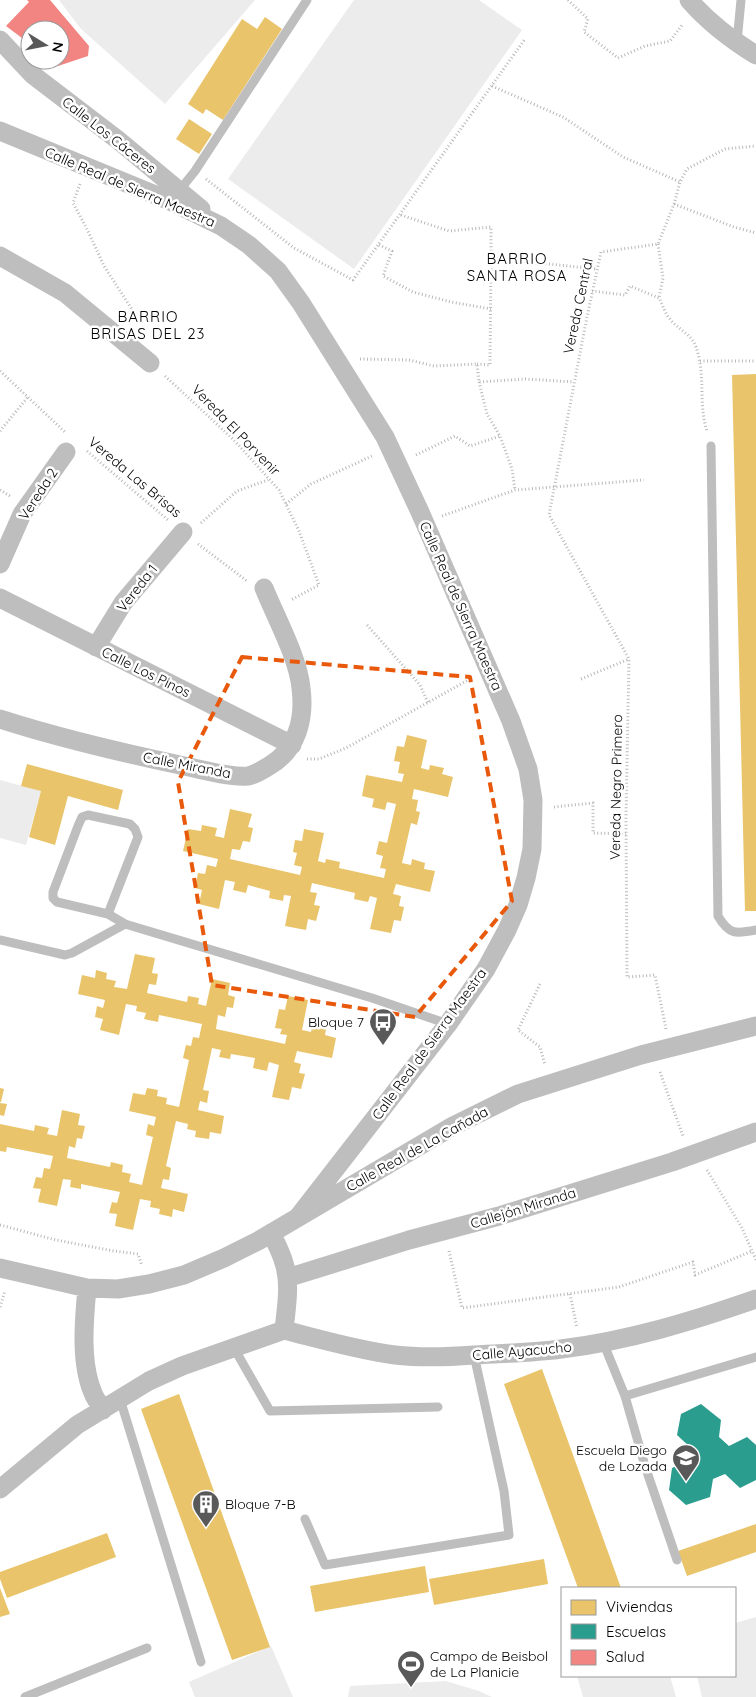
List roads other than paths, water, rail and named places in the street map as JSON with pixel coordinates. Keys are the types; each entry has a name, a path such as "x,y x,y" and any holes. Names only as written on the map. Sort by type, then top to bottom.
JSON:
{"street":[{"path":"692,4 707,21 736,43 756,55"},
{"name":"Calle Los Cáceres","path":"0,40 33,76 118,140 221,226"},
{"name":"Calle Real de Sierra Maestra","path":"0,131 170,201 221,226 249,245 278,271 337,359 393,456 511,721 528,770 533,808 532,849 526,878 518,905 486,969 448,1024 298,1217"},
{"path":"0,256 65,293 150,363"},
{"name":"Vereda 2","path":"0,564 22,514 72,445"},
{"name":"Vereda 1","path":"96,648 123,603 185,534"},
{"name":"Calle Miranda","path":"0,719 114,751 230,774 248,776 260,771 278,761 292,745 300,725 302,708 301,686 294,660 264,588"},
{"name":"Calle Los Pinos","path":"0,598 292,745"},
{"name":"Calle Real de La Cañada","path":"0,1268 87,1288 118,1289 149,1284 184,1275 224,1258 271,1234 453,1126 518,1094 662,1050 756,1026"},
{"name":"Callejón Miranda","path":"287,1278 445,1230 499,1216 756,1132"},
{"path":"0,1489 77,1425 149,1381 182,1366 284,1330 287,1306 287,1278 285,1264 271,1234"},
{"path":"87,1288 84,1329 87,1371 93,1393 103,1410"},
{"name":"Calle Ayacucho","path":"284,1330 396,1355 461,1357 513,1354 603,1342 699,1319 756,1299"}],"lane":[{"path":"179,191 195,171 306,0"},
{"path":"736,43 741,0"},
{"path":"711,446 718,916 724,927 734,932 756,930"},
{"path":"108,914 138,837 135,829 130,824 88,815 82,817 53,892 53,898 57,902 108,914 125,924 372,998 448,1024"},
{"path":"0,940 65,955 125,924"},
{"path":"603,1342 625,1396 645,1466 677,1560"},
{"path":"234,1348 270,1411 438,1407"},
{"path":"305,1519 325,1565 509,1535 504,1492 474,1355"},
{"path":"625,1396 756,1357"},
{"path":"120,1399 200,1662"},
{"path":"25,1697 147,1648"}],"place":[{"name":"Bloque 7","path":"383,1046"},
{"name":"Escuela Diego de Lozada","path":"686,1482"},
{"name":"Bloque 7-B","path":"206,1528"},
{"name":"Campo de Beisbol de La Planicie","path":"411,1688"}],"district":[{"name":"BARRIO SANTA ROSA","path":"517,268"},
{"name":"BARRIO BRISAS DEL 23","path":"148,326"}]}
